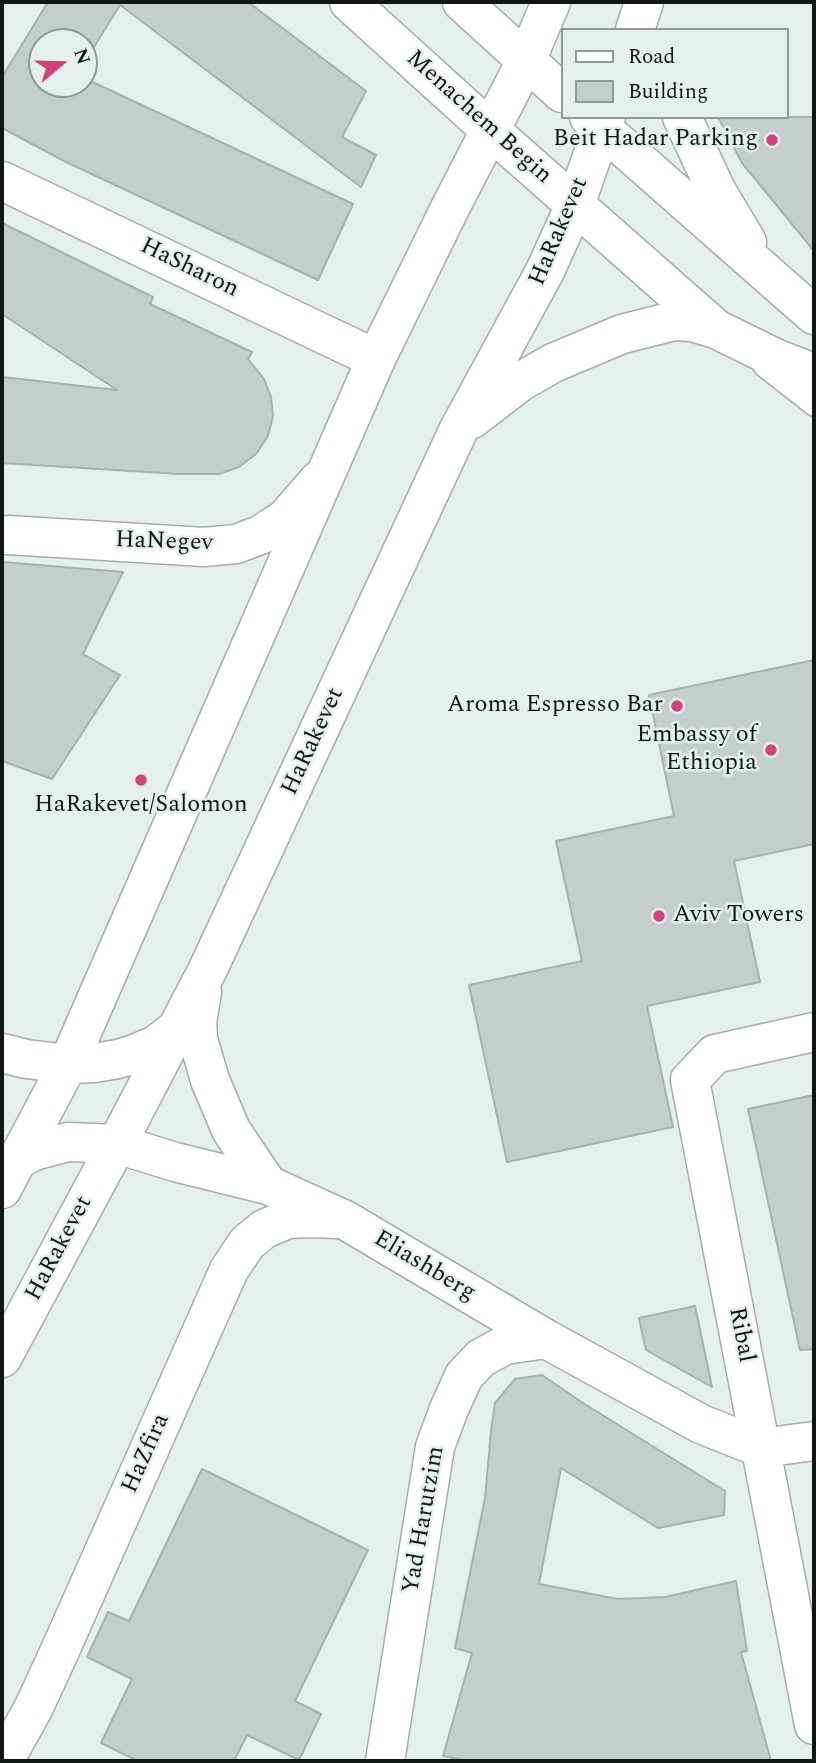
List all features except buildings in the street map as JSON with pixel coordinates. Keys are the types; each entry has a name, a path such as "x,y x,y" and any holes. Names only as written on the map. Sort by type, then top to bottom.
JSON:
{"street":[{"name":"Menachem Begin","path":"349,2 489,130 716,329 777,359 814,373"},
{"path":"462,2 560,91"},
{"path":"9,1174 68,1064 376,359 526,61 551,2"},
{"path":"636,28 643,2"},
{"path":"652,2 657,28"},
{"path":"683,119 716,190 772,279"},
{"path":"599,121 814,315"},
{"name":"HaRakevet","path":"2,1358 208,969 459,429 545,271 575,205 599,121"},
{"name":"HaSharon","path":"2,181 376,359"},
{"path":"459,429 520,382 589,346 656,324 674,321 692,322 716,329"},
{"name":"HaNegev","path":"8,535 204,547 236,544 260,535 285,519 330,464"},
{"path":"208,969 197,1023 201,1053 231,1130 268,1185"},
{"path":"2,1053 68,1064 118,1059 156,1045 175,1030"},
{"name":"Ribal","path":"814,1032 715,1054 690,1080 814,1725"},
{"name":"Eliashberg","path":"9,1174 34,1151 68,1142 117,1144 175,1162 268,1185 345,1220 546,1339 701,1424 761,1448 814,1441"},
{"name":"HaZfira","path":"4,1761 34,1707 62,1646 229,1270 247,1243 264,1228 288,1219 312,1217 345,1220"},
{"name":"Yad Harutzim","path":"385,1761 435,1447 449,1409 464,1376 481,1358 505,1345 546,1339"}],"lane":[{"path":"716,329 814,405"}],"place":[{"name":"Beit Hadar Parking","path":"772,140"},
{"name":"Aroma Espresso Bar","path":"677,706"},
{"name":"Embassy of Ethiopia","path":"771,750"},
{"name":"HaRakevet/Salomon","path":"141,780"},
{"name":"Aviv Towers","path":"659,916"}]}
